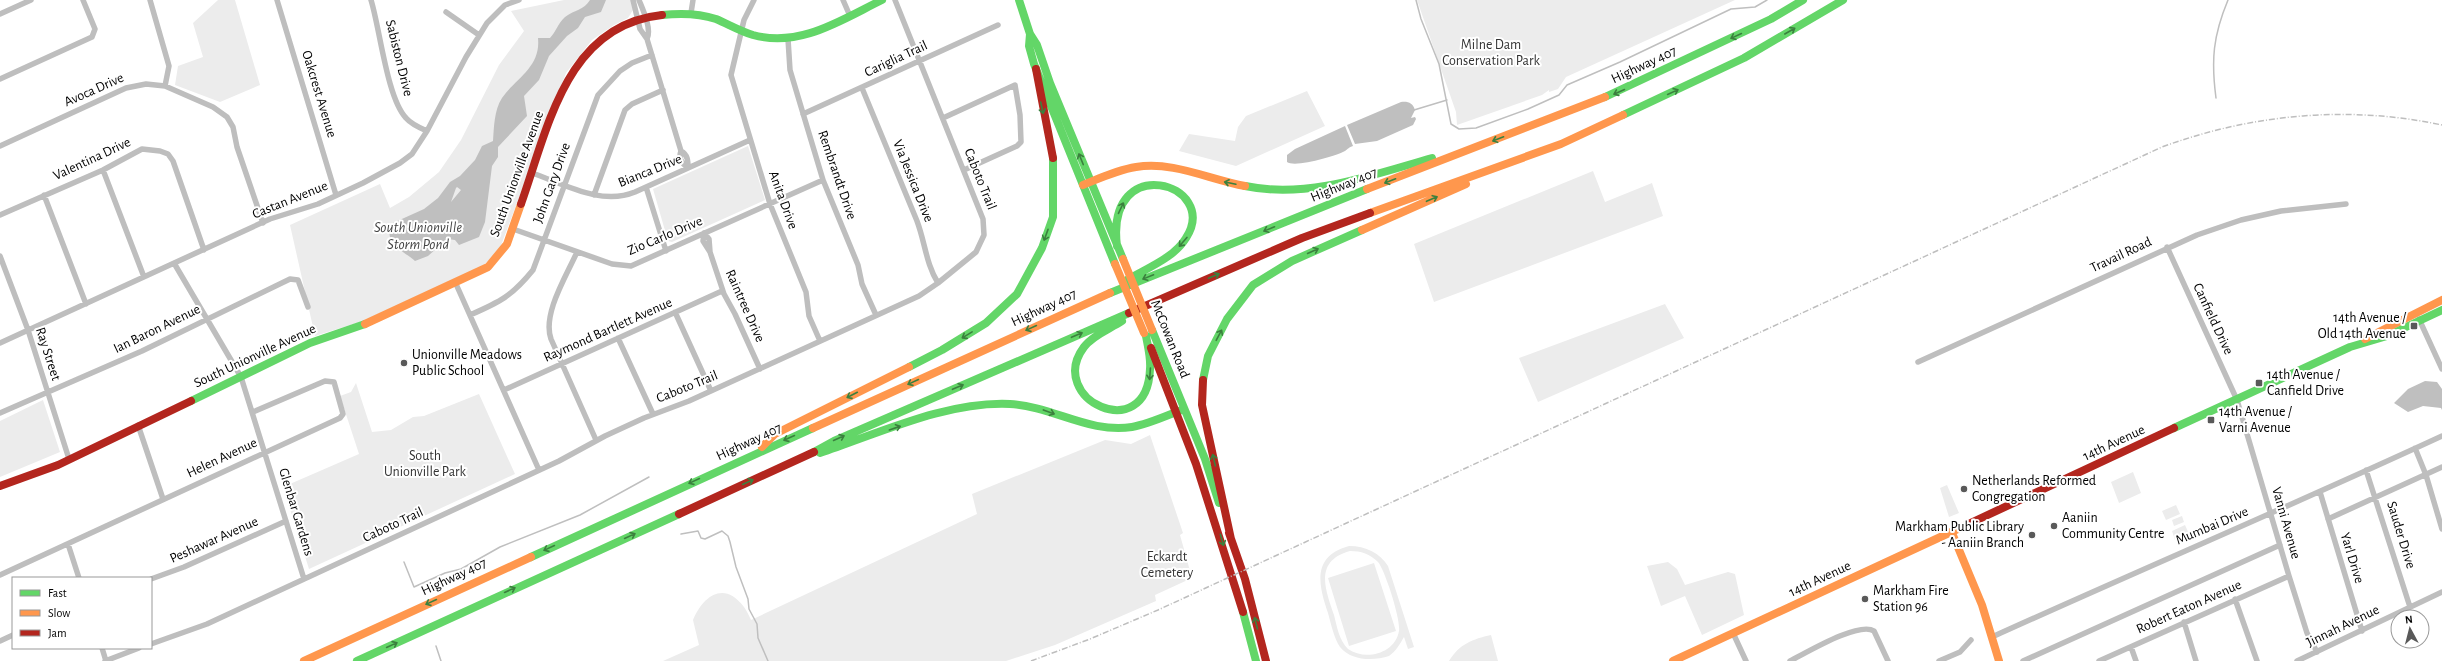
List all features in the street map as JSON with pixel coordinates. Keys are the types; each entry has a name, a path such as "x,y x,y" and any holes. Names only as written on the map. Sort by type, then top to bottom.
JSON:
{"main road":[{"name":"South Unionville Avenue","path":"0,486 69,459 317,340 364,325 456,284 479,273 492,264 504,249 562,90 572,69 586,52 618,27 641,18 670,13 691,14 719,20 763,37 788,39 812,34 882,0"},
{"name":"McCowan Road","path":"1019,0 1030,34 1037,45 1115,264 1204,459 1245,579 1266,661"},
{"name":"Highway 407","path":"304,661 1105,295 1478,146 1616,93 1771,19 1803,0"},
{"path":"1231,540 1204,422 1202,405 1203,376 1208,356 1227,319 1254,285 1292,261 1561,144 1744,58 1843,0"},
{"name":"McCowan Road","path":"1030,34 1030,46 1036,69 1123,259 1147,333"},
{"path":"755,454 775,434 942,350 986,323 1016,294 1042,248 1053,216 1054,163 1036,69"},
{"path":"357,661 805,457 834,441 1302,238 1561,144"},
{"path":"1087,183 1125,169 1153,166 1188,171 1268,190 1298,190 1345,181 1478,146"},
{"path":"1105,295 1175,252 1188,238 1193,226 1192,211 1188,199 1165,184 1147,182 1133,189 1121,206 1116,221 1117,246"},
{"name":"14th Avenue","path":"1673,661 1952,533 2348,348 2384,338 2442,300"},
{"path":"1147,333 1151,373 1142,401 1130,410 1110,411 1094,406 1078,389 1075,366 1084,348 1094,339 1152,303"},
{"name":"14th Avenue","path":"2418,317 2442,310"},
{"path":"805,457 947,410 972,405 1011,404 1042,409 1067,418 1110,428 1132,427 1181,410"},
{"name":"McCowan Road","path":"1181,410 1238,590 1256,661"},
{"path":"1952,533 1982,605 1999,661"}],"street":[{"path":"0,14 31,0"},
{"path":"0,79 92,37 95,28 83,0"},
{"path":"150,0 170,66 165,86"},
{"name":"Oakcrest Avenue","path":"278,0 336,195"},
{"name":"Sabiston Drive","path":"371,0 383,57 399,108 410,122 427,131"},
{"name":"Castan Avenue","path":"0,344 263,223 306,209 363,183 400,163 412,154 427,131 479,35 496,13 505,5 519,0"},
{"path":"633,0 649,35 647,39 682,151 685,153 688,168"},
{"path":"639,0 641,18"},
{"path":"691,14 693,0"},
{"path":"742,30 754,0"},
{"path":"842,0 850,16"},
{"name":"Caboto Trail","path":"152,644 207,624 539,470 596,440 653,414 711,391 919,296 938,283 976,252 984,235 983,219 895,0"},
{"path":"446,12 479,35"},
{"name":"Cariglia Trail","path":"803,114 998,25"},
{"name":"Anita Drive","path":"742,30 732,65 732,80 770,204 806,292 809,316 820,341"},
{"name":"Rembrandt Drive","path":"788,39 789,67 823,180 858,266 862,284 876,315"},
{"name":"John Gary Drive","path":"470,315 496,304 514,292 536,264 598,95 620,70 632,63 652,55"},
{"name":"Avoca Drive","path":"0,146 126,88 146,84 165,86 213,106 226,117 233,127 237,146 263,223"},
{"path":"943,118 1014,85 1020,115 1021,142 1017,146 964,170"},
{"name":"Via Jessica Drive","path":"862,88 924,239 928,264 938,283"},
{"path":"594,195 625,110 632,104 663,90"},
{"name":"Bianca Drive","path":"532,173 594,195 616,197 646,187 750,140"},
{"name":"Valentina Drive","path":"0,215 103,170 142,149 151,148 168,154 173,161 204,250"},
{"path":"103,170 144,277"},
{"name":"Zio Carlo Drive","path":"512,229 577,252 625,266 666,251 823,180"},
{"path":"646,187 666,251"},
{"path":"44,195 86,304"},
{"name":"Travail Road","path":"1918,362 2167,248 2241,220 2281,212 2346,204"},
{"name":"Raintree Drive","path":"704,233 709,239 710,252 722,291 760,369"},
{"name":"Canfield Drive","path":"2167,248 2237,400"},
{"path":"577,252 548,321 549,333 596,440"},
{"name":"Ray Street","path":"0,256 28,330 69,459"},
{"name":"Glenbar Gardens","path":"174,263 241,377 304,579"},
{"name":"Ian Baron Avenue","path":"0,413 47,391 142,351 206,319 294,279 301,284 308,307"},
{"path":"456,284 539,470"},
{"name":"Raymond Bartlett Avenue","path":"504,390 722,291"},
{"path":"675,312 711,391"},
{"path":"2418,317 2442,369"},
{"path":"618,338 653,414"},
{"name":"Helen Avenue","path":"0,573 68,544 340,418 343,411 334,382 324,380 253,412"},
{"name":"Vanni Avenue","path":"2237,400 2307,633 2317,652"},
{"path":"138,425 163,499"},
{"name":"Mumbai Drive","path":"1992,637 2203,542 2272,514 2442,436"},
{"path":"2415,448 2426,475 2442,529"},
{"path":"2328,519 2377,498 2442,467"},
{"name":"Sauder Drive","path":"2366,470 2377,498 2410,607"},
{"name":"Yarl Drive","path":"2320,492 2362,631"},
{"name":"Peshawar Avenue","path":"152,579 184,567 286,521"},
{"path":"68,544 79,577"},
{"path":"2023,661 2280,545"},
{"name":"Robert Eaton Avenue","path":"2099,661 2289,576"},
{"name":"Jinnah Avenue","path":"2297,661 2442,592"},
{"path":"2236,599 2257,661"},
{"path":"2184,622 2196,661"},
{"path":"1790,661 1845,634 1864,628 1874,631 1888,661"},
{"path":"1733,633 1746,661"},
{"path":"0,641 12,635"},
{"path":"1939,661 1960,652 1971,640"},
{"path":"2131,647 2136,661"},
{"path":"102,649 106,661 136,649"}],"green space":[{"path":"218,0 235,0 260,85 220,102 175,85 178,66 203,57 193,23"},
{"path":"564,0 631,0 633,10 628,18 614,25 592,40 566,73 500,248 484,265 363,321 315,336 290,225 380,184 390,208 409,197 439,172 461,140 499,65 524,31 511,11"},
{"name":"Milne Dam Conservation Park","path":"1417,0 1735,0 1566,77 1558,89 1549,92 1549,90 1542,95 1457,125 1456,112"},
{"path":"1307,91 1325,126 1236,166 1179,151 1189,134 1235,141 1238,127 1246,116"},
{"path":"748,146 765,200 672,242 668,241 653,189"},
{"path":"1593,171 1605,202 1652,183 1663,216 1434,302 1414,244"},
{"path":"1665,304 1684,338 1538,402 1519,358"},
{"name":"South Unionville Park","path":"356,383 372,432 391,430 413,417 424,416 479,394 515,474 309,569 283,487 359,454 340,396 351,392"},
{"path":"43,400 60,452 0,477 0,421"},
{"name":"Eckardt Cemetery","path":"1150,435 1183,533 1180,535 1192,578 1155,595 1156,601 1055,645 1006,661 663,661 699,645 693,620 702,604 715,594 729,594 736,599 745,609 751,620 977,514 972,494 1105,440 1131,444"},
{"path":"2133,472 2141,493 2119,503 2111,482"},
{"path":"1947,485 1959,513 1949,517 1940,488"},
{"path":"2176,505 2180,514 2166,520 2162,511"},
{"path":"2182,516 2184,522 2174,526 2172,520"},
{"path":"2185,525 2189,534 2175,540 2172,531"},
{"path":"1349,546 1361,547 1372,551 1385,561 1388,566 1414,647 1408,649 1404,637 1396,650 1389,656 1377,659 1363,659 1350,655 1340,647 1333,631 1320,582 1323,564 1337,551","holes":["1350,551 1369,555 1378,562 1388,584 1398,617 1399,631 1392,645 1386,650 1371,655 1355,653 1348,649 1342,642 1326,586 1325,577 1331,562 1339,556"]},
{"path":"1668,562 1677,569 1685,585 1728,572 1735,574 1744,615 1702,635 1685,596 1661,606 1647,566"},
{"path":"1374,563 1396,631 1349,646 1328,578"},
{"path":"1491,635 1498,661 1449,661 1462,646 1478,638"}],"water":[{"name":"South Unionville Storm Pond","path":"590,0 606,0 601,12 585,17 578,28 567,36 549,56 539,80 524,96 527,116 498,147 498,157 492,166 485,222 479,237 459,245 455,240 447,239 428,256 415,261 400,250 392,241 390,229 393,223 424,209 438,198 450,182 460,176 475,160 482,146 493,141 495,119 499,103 532,64 536,57 538,38 550,38 565,17 588,3","holes":["457,187 461,190 451,202 456,188"]},
{"path":"1401,102 1410,103 1413,106 1415,110 1411,118 1415,117 1416,119 1413,125 1377,141 1355,144 1347,125"},
{"path":"1345,126 1353,146 1345,151 1333,156 1298,164 1287,162 1287,155 1295,149"},
{"path":"2425,381 2437,382 2442,389 2442,410 2441,408 2423,406 2408,412 2394,403 2408,389"}],"waterway":[{"path":"1416,0 1421,19 1439,64 1451,124 1459,129 1476,128 1528,109 1559,95 1567,85 1620,62 1731,9 1755,7 1767,0"},
{"path":"2216,98 2214,84 2214,48 2219,25 2228,0"},
{"path":"1414,110 1447,100"},
{"path":"404,562 414,587 445,573 461,569 500,547 580,515 649,477"},
{"path":"681,534 698,531 701,538 705,539 722,531 728,536 736,567 748,599 749,609 757,624 758,638 768,661"},
{"path":"436,646 441,661"}],"railway":[{"path":"1031,661 1090,639 1158,610 2162,147 2230,127 2265,120 2300,116 2336,114 2371,115 2442,125"}],"traffic: fast":[{"path":"662,15 682,14 702,16 716,19 753,35 770,38 787,38 820,30 882,0"},
{"path":"1019,0 1030,34 1037,45 1050,83 1123,259"},
{"path":"1605,97 1771,19 1803,0"},
{"path":"1623,115 1744,58 1843,0"},
{"path":"1030,34 1029,46 1034,64 1115,264"},
{"path":"909,367 942,350 986,323 1017,294 1042,248 1053,217 1053,158"},
{"path":"1245,186 1292,190 1316,187 1363,178 1432,158"},
{"path":"1117,246 1118,216 1128,197 1143,187 1160,185 1176,191 1188,203 1193,219 1186,238 1181,245 1160,262 1127,280"},
{"path":"1110,293 1367,189"},
{"path":"1203,380 1208,356 1227,319 1253,285 1292,261 1362,230"},
{"path":"2174,428 2350,347 2387,336 2442,310"},
{"path":"814,452 834,441 1129,313"},
{"path":"1122,321 1088,343 1084,347 1076,366 1077,383 1087,397 1101,407 1118,410 1133,406 1145,393 1150,369 1146,336"},
{"path":"191,401 310,343 365,324"},
{"path":"1152,330 1205,459 1219,503"},
{"path":"820,453 914,420 938,413 986,404 1026,406 1101,427 1116,428 1145,424 1184,409"},
{"path":"531,557 813,428"},
{"path":"357,661 679,514"},
{"path":"1243,612 1256,661"}],"traffic: slow":[{"path":"1367,189 1605,97"},
{"path":"1370,213 1561,144 1623,115"},
{"path":"1083,185 1122,170 1136,167 1163,166 1245,186"},
{"path":"1362,230 1466,184"},
{"path":"365,324 488,267 507,244 521,204"},
{"path":"1123,259 1152,330"},
{"path":"1115,264 1144,333"},
{"path":"813,428 1110,293"},
{"path":"2365,339 2442,300"},
{"path":"762,447 775,434 909,367"},
{"path":"1673,661 1962,527"},
{"path":"1952,533 1982,605 1999,661"},
{"path":"304,661 531,557"}],"traffic: jam":[{"path":"521,204 552,113 566,85 582,59 603,38 629,23 662,15"},
{"path":"1036,69 1053,158"},
{"path":"1129,313 1302,238 1370,213"},
{"path":"1151,348 1196,464 1243,612"},
{"path":"1203,380 1202,405 1231,539"},
{"path":"0,486 58,465 191,401"},
{"path":"1962,527 2174,428"},
{"path":"679,514 814,452"},
{"path":"1229,533 1245,579 1266,661"}],"place":[{"name":"14th Avenue / Old 14th Avenue","path":"2414,326"},
{"name":"Unionville Meadows Public School","path":"404,363"},
{"name":"14th Avenue / Canfield Drive","path":"2259,383"},
{"name":"14th Avenue / Varni Avenue","path":"2211,420"},
{"name":"Netherlands Reformed Congregation","path":"1964,489"},
{"name":"Aaniin Community Centre","path":"2054,526"},
{"name":"Markham Public Library - Aaniin Branch","path":"2032,535"},
{"name":"Markham Fire Station 96","path":"1865,599"}]}
